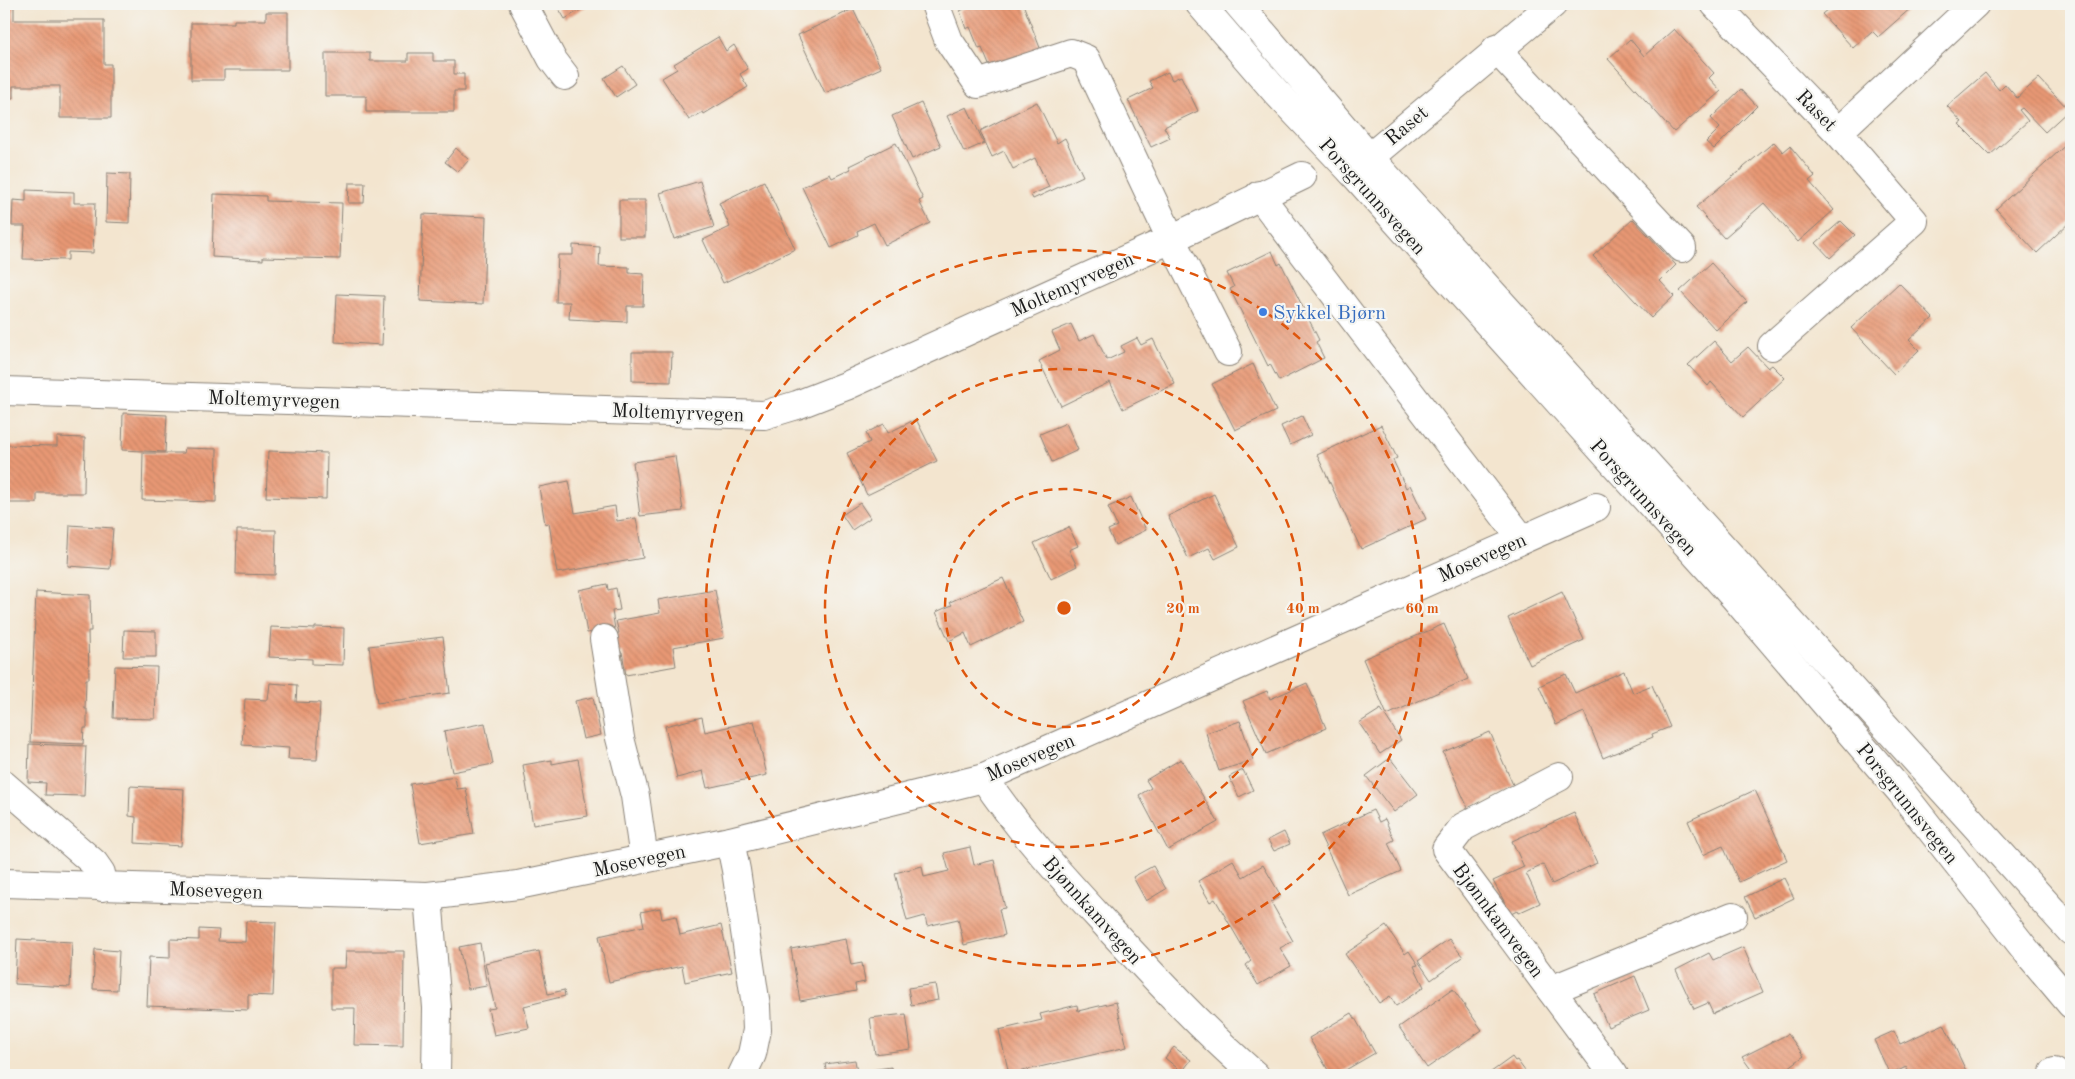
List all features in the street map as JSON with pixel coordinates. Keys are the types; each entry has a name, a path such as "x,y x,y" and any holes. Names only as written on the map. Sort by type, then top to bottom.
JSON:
{"main road":[{"path":"524,4 552,59 565,76"},
{"path":"935,4 949,41 978,84 1071,53 1086,59 1171,239 1228,352"},
{"name":"Porsgrunnsvegen","path":"1200,4 1276,92 1360,164 2071,931"},
{"name":"Porsgrunnsvegen","path":"1238,4 1360,164 1902,793 2028,953 2071,1004"},
{"name":"Raset","path":"1360,164 1496,49 1553,4"},
{"name":"Raset","path":"1715,4 1838,132 1914,221 1772,346"},
{"path":"1838,132 1974,4"},
{"path":"1496,49 1682,248"},
{"name":"Moltemyrvegen","path":"4,390 764,415 797,406 846,386 1171,239 1302,176"},
{"path":"1259,196 1522,539"},
{"name":"Mosevegen","path":"4,882 102,887 428,896 518,885 730,841 984,778 1596,506"},
{"path":"604,639 620,738 634,796 644,860"},
{"name":"Bjønnkamvegen","path":"1559,777 1463,827 1446,849 1614,1075"},
{"name":"Bjønnkamvegen","path":"984,778 1000,802 1054,868 1144,966 1256,1075"},
{"path":"4,785 94,863 101,873 102,887"},
{"path":"730,841 756,1006 757,1030 752,1054 742,1075"},
{"path":"428,896 437,1008 436,1075"},
{"path":"1551,990 1734,916"}],"building":[{"path":"556,4 590,4 565,19"},
{"path":"962,4 1023,4 1042,53 992,72 982,48 979,49 970,27 966,29 960,11 964,9"},
{"path":"1834,4 1909,4 1912,7 1878,37 1872,31 1853,48 1822,14"},
{"path":"4,5 14,5 14,20 104,20 104,64 111,64 111,118 60,118 60,86 13,86 13,98 4,98"},
{"path":"853,9 881,68 825,93 798,35"},
{"path":"266,12 288,12 288,70 224,70 224,80 191,80 191,23 234,23 234,20 266,20"},
{"path":"1674,29 1714,73 1709,78 1721,91 1674,132 1608,59 1630,39 1644,56"},
{"path":"718,37 726,51 734,45 748,69 740,74 748,87 704,114 703,112 689,120 662,78 677,69 674,64"},
{"path":"325,53 370,53 370,61 408,61 408,53 433,53 433,61 454,61 454,74 464,74 464,91 454,91 454,112 366,112 366,96 325,96"},
{"path":"623,66 635,84 616,97 604,78"},
{"path":"1168,72 1172,80 1181,76 1198,111 1164,127 1170,138 1151,147 1128,100 1153,88 1149,81"},
{"path":"1985,73 1999,90 2005,84 2017,98 2039,78 2069,110 2045,132 2022,108 2019,110 2028,121 1990,155 1959,124 1962,122 1947,106"},
{"path":"1741,89 1757,106 1714,149 1706,142 1720,128 1711,118"},
{"path":"1037,102 1057,143 1065,138 1083,176 1033,199 1031,195 1049,187 1035,158 1013,169 1004,151 992,157 980,131"},
{"path":"921,103 941,146 912,159 892,116"},
{"path":"967,107 984,143 964,152 947,116"},
{"path":"2071,140 2071,221 2037,253 1996,209"},
{"path":"1774,142 1783,152 1790,146 1815,176 1809,181 1834,210 1798,242 1764,203 1724,238 1696,207"},
{"path":"896,143 923,199 919,201 930,223 885,245 874,223 857,231 858,235 831,248 802,187 830,174 832,178 851,169 849,166"},
{"path":"456,148 469,160 458,172 445,162"},
{"path":"107,173 130,174 129,223 106,222"},
{"path":"700,181 714,227 674,239 660,193"},
{"path":"764,181 795,249 723,283 703,240 730,227 719,203"},
{"path":"349,183 365,183 364,203 348,203"},
{"path":"26,190 74,192 74,203 95,203 93,253 68,252 68,260 23,259 25,226 12,226 13,200 26,201"},
{"path":"214,194 266,196 266,201 342,203 340,259 263,257 263,260 212,257"},
{"path":"619,200 645,200 645,237 619,237"},
{"path":"423,214 486,217 483,304 420,301"},
{"path":"1633,219 1676,265 1660,281 1674,296 1651,318 1593,256"},
{"path":"1841,221 1855,235 1830,258 1816,243"},
{"path":"573,245 600,247 599,266 629,267 629,273 644,274 643,306 627,306 627,322 569,319 570,302 556,302 558,255 573,255"},
{"path":"1272,251 1278,265 1281,263 1319,340 1316,342 1324,358 1279,381 1270,364 1268,366 1230,289 1234,287 1227,273"},
{"path":"1711,263 1747,302 1716,330 1680,291"},
{"path":"1899,283 1933,318 1909,340 1919,350 1894,374 1851,328"},
{"path":"337,294 384,296 382,345 335,342"},
{"path":"1071,324 1079,341 1094,334 1107,360 1124,352 1121,346 1137,338 1141,345 1153,339 1175,384 1123,409 1110,382 1061,406 1039,361 1060,350 1052,332"},
{"path":"1714,341 1732,361 1748,347 1768,368 1772,365 1785,378 1743,417 1711,382 1708,386 1688,365"},
{"path":"632,352 672,352 671,382 632,381"},
{"path":"1253,364 1276,411 1235,430 1212,384"},
{"path":"123,413 167,415 165,452 122,450"},
{"path":"1302,416 1311,435 1290,445 1281,426"},
{"path":"916,419 937,461 867,495 847,453 870,442 866,433 884,424 888,433"},
{"path":"1066,423 1078,450 1052,462 1040,434"},
{"path":"1381,425 1397,458 1393,460 1406,488 1410,485 1426,519 1361,549 1317,455"},
{"path":"57,437 85,438 84,493 37,493 37,503 5,503 4,445 57,446"},
{"path":"185,448 217,449 216,502 142,500 143,453 184,453"},
{"path":"268,451 327,453 326,499 266,497"},
{"path":"675,456 683,511 640,516 633,462"},
{"path":"569,481 575,513 615,506 617,521 636,518 643,558 557,573 549,523 545,524 539,487"},
{"path":"1214,494 1239,547 1215,559 1209,548 1188,558 1168,516"},
{"path":"1131,497 1146,530 1115,545 1108,530 1117,526 1108,507"},
{"path":"860,503 870,518 852,530 842,515"},
{"path":"70,525 113,528 110,569 68,566"},
{"path":"1069,527 1078,546 1069,550 1077,566 1051,579 1034,543"},
{"path":"237,530 276,530 275,575 236,574"},
{"path":"1003,578 1023,622 971,647 965,633 949,641 936,612 952,605 950,602"},
{"path":"607,584 608,590 616,588 620,610 612,611 615,629 587,633 579,590"},
{"path":"715,590 724,638 673,647 676,666 626,675 622,652 612,654 609,635 619,633 616,621 660,613 658,600"},
{"path":"36,592 90,595 91,631 88,631 89,679 86,679 85,709 87,709 87,728 84,728 83,744 30,742"},
{"path":"1562,592 1584,640 1530,665 1508,618"},
{"path":"1444,624 1468,679 1387,715 1363,659"},
{"path":"271,627 344,628 343,665 312,664 312,659 269,657"},
{"path":"124,630 156,631 156,657 123,657"},
{"path":"443,637 450,693 377,703 369,646"},
{"path":"115,666 157,667 155,719 113,718"},
{"path":"1624,671 1633,693 1652,685 1670,727 1652,734 1653,737 1603,758 1584,712 1556,725 1539,686 1566,674 1575,693"},
{"path":"270,683 297,685 296,702 320,703 317,760 288,759 289,748 242,745 245,699 268,700"},
{"path":"1307,683 1326,728 1266,754 1243,701 1267,691 1270,699"},
{"path":"593,697 601,735 583,739 575,701"},
{"path":"1381,709 1401,740 1380,754 1359,723"},
{"path":"702,717 705,732 754,721 767,775 707,788 703,771 677,778 665,726"},
{"path":"1240,721 1253,760 1219,771 1206,733"},
{"path":"485,723 493,764 452,772 444,731"},
{"path":"1490,732 1514,787 1468,808 1443,752"},
{"path":"29,744 86,746 84,796 45,795 46,783 28,782"},
{"path":"1390,758 1418,794 1394,812 1366,776"},
{"path":"578,759 588,816 533,825 523,765 552,760 552,764"},
{"path":"1181,759 1218,822 1168,850 1139,795 1151,788 1146,780"},
{"path":"1243,770 1253,790 1239,797 1229,777"},
{"path":"455,777 457,789 466,788 474,834 420,843 410,784"},
{"path":"130,786 184,789 181,846 135,843 136,817 129,816"},
{"path":"1755,790 1787,860 1739,882 1723,846 1703,855 1688,821"},
{"path":"1373,810 1379,822 1385,819 1394,840 1388,843 1401,871 1348,895 1320,835"},
{"path":"1574,813 1597,863 1552,884 1543,865 1526,873 1540,903 1518,913 1517,911 1511,914 1493,881 1524,867 1512,841"},
{"path":"1284,832 1290,844 1274,851 1268,840"},
{"path":"970,847 974,865 994,860 1005,908 999,909 1005,935 964,945 958,919 927,926 925,916 907,921 895,873 922,866 924,877 949,871 944,853"},
{"path":"1233,860 1243,877 1263,865 1281,896 1271,902 1293,941 1280,948 1291,966 1258,985 1246,965 1251,961 1215,899 1210,902 1198,881"},
{"path":"1153,866 1166,889 1146,901 1133,877"},
{"path":"1784,878 1794,898 1755,917 1745,897"},
{"path":"660,908 662,919 676,916 680,935 721,925 732,972 685,982 682,966 609,982 599,936 644,926 641,912"},
{"path":"246,921 276,922 273,996 248,995 248,1010 147,1006 149,957 170,958 170,939 199,940 199,929 219,930 218,941 245,942"},
{"path":"1386,926 1405,954 1409,951 1418,965 1414,966 1424,987 1396,1006 1390,996 1379,1003 1345,954"},
{"path":"17,939 72,942 70,987 15,984"},
{"path":"846,939 851,965 862,963 865,982 855,984 856,991 800,1001 791,949"},
{"path":"1449,939 1463,957 1431,980 1418,961"},
{"path":"480,943 487,986 468,989 459,947"},
{"path":"1743,947 1763,992 1713,1014 1708,1003 1694,1009 1676,970 1709,953 1713,960"},
{"path":"95,949 119,951 117,990 93,989"},
{"path":"346,951 404,951 403,1046 354,1045 355,1008 331,1008 331,968 345,968"},
{"path":"539,951 548,994 564,990 565,996 524,1006 529,1028 494,1035 488,1009 495,1008 485,963"},
{"path":"1635,976 1649,1010 1608,1027 1594,994"},
{"path":"935,984 938,1000 911,1005 908,988"},
{"path":"1453,989 1482,1030 1427,1068 1399,1027"},
{"path":"1116,1002 1127,1047 1009,1074 999,1030 1042,1020 1040,1014 1077,1005 1078,1011"},
{"path":"1352,1013 1375,1053 1337,1075 1331,1075 1309,1038"},
{"path":"906,1014 911,1049 875,1054 870,1018"},
{"path":"1944,1024 1968,1075 1910,1075 1906,1067 1890,1075 1874,1040 1894,1031 1900,1044"},
{"path":"1788,1034 1804,1056 1784,1071 1788,1075 1764,1075 1761,1070 1755,1075 1742,1057"},
{"path":"1174,1047 1191,1060 1182,1072 1165,1058"},
{"path":"1512,1057 1515,1061 1517,1060 1528,1075 1487,1075"},
{"path":"855,1060 857,1072 891,1067 892,1075 827,1075 825,1064"},
{"path":"4,1061 8,1062 8,1075 4,1075"}],"place":[{"name":"Sykkel Bjørn","path":"1263,312"}]}
